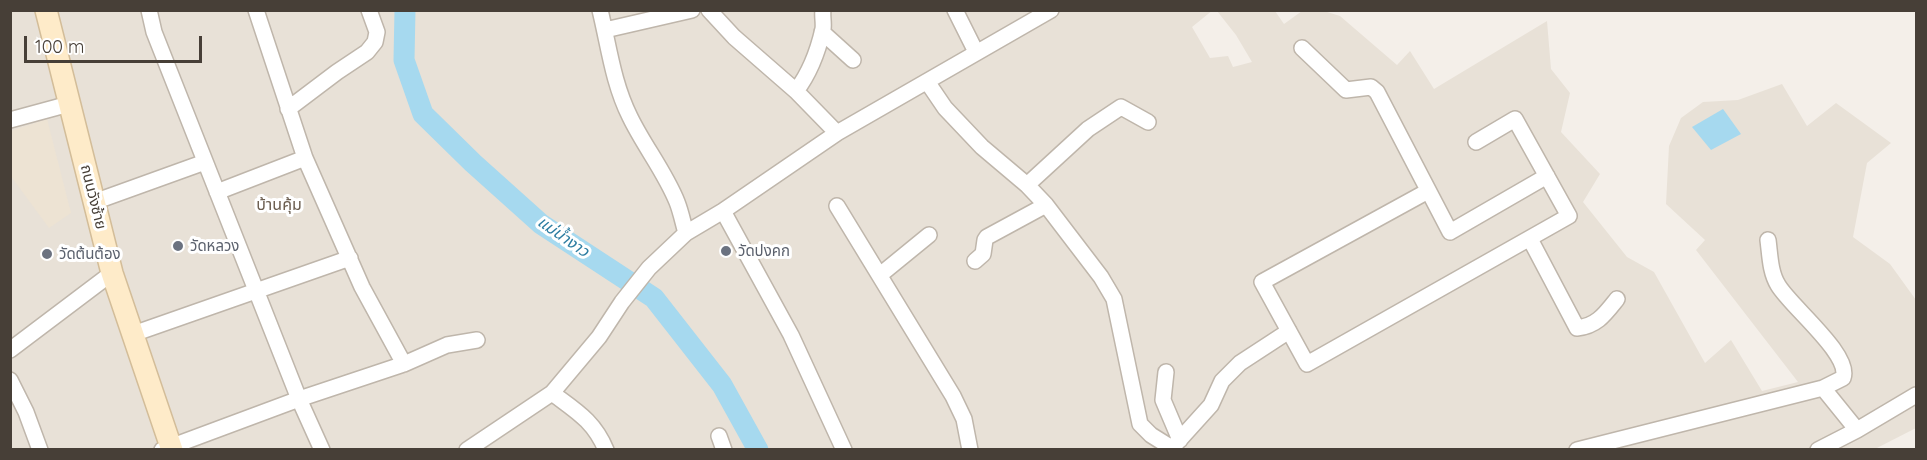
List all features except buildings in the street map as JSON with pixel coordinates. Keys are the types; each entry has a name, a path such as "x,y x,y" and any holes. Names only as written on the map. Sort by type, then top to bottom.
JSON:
{"main road":[{"name":"ถนนวังซ้าย","path":"46,10 112,273 168,448"}],"street":[{"path":"149,10 154,32 299,399 322,450"},
{"path":"256,10 305,158 362,287 404,364"},
{"path":"288,109 367,52 375,42 377,32 369,10"},
{"path":"600,10 613,73 621,97 630,118 666,179 677,203 686,233"},
{"path":"605,30 692,10"},
{"path":"709,10 734,37 796,91 837,133"},
{"path":"796,91 806,78 822,32 823,10"},
{"path":"954,10 976,52"},
{"path":"466,450 552,393 599,337 622,302 649,268 686,233 723,211 837,133 928,83 976,52 1051,10"},
{"path":"822,32 853,60"},
{"path":"1302,48 1346,90 1371,87 1377,92 1450,232 1547,176"},
{"path":"928,83 945,108 982,147 1027,185 1046,205 1101,276 1114,299 1140,424 1151,435 1176,446"},
{"path":"10,120 69,104"},
{"path":"1027,185 1088,129 1121,107 1148,122"},
{"path":"1428,191 1262,282 1307,364 1569,216 1515,119 1476,142"},
{"path":"217,192 305,158"},
{"path":"94,202 206,162"},
{"path":"975,261 983,254 984,240 987,237 1046,205"},
{"path":"837,206 960,410 968,434 970,450"},
{"path":"723,211 791,335 844,450"},
{"path":"880,275 929,235"},
{"path":"1530,239 1577,328 1586,327 1601,320 1617,299"},
{"path":"1577,450 1794,397 1823,388 1843,378 1845,373 1842,364 1826,340 1780,289 1773,277 1768,240"},
{"path":"133,334 350,258"},
{"path":"10,350 112,273"},
{"path":"1176,446 1211,405 1222,381 1240,363 1289,331"},
{"path":"168,448 299,399 404,364 447,345 477,340"},
{"path":"1166,372 1163,400 1176,446"},
{"path":"10,380 26,412 40,450"},
{"path":"1823,388 1857,430"},
{"path":"552,393 590,422 601,436 606,450"},
{"path":"1818,450 1917,395"}],"shaded area":[{"path":"1213,10 1192,27 1210,58 1228,56 1233,67 1252,62 1236,35 1217,11 1275,11 1284,24 1302,11 1324,11 1340,16 1397,65 1410,51 1434,89 1547,21 1551,69 1570,93 1561,132 1600,174 1583,202 1627,257 1654,272 1705,363 1731,340 1762,391 1798,382 1696,250 1705,240 1666,204 1669,146 1681,118 1703,102 1738,100 1782,84 1807,126 1836,103 1891,143 1867,163 1853,237 1890,264 1916,300 1916,428 1873,450 11,449 10,11"},
{"path":"47,119 71,213 49,228 10,175 11,131"}],"water":[{"path":"1723,109 1741,134 1711,150 1692,127"}],"waterway":[{"name":"แม่น้ำงาว","path":"405,10 404,60 423,114 541,224 654,298 722,385 758,450"}],"place":[{"name":"วัดหลวง","path":"178,246"},
{"name":"วัดปงคก","path":"726,251"},
{"name":"วัดต้นต้อง","path":"47,254"}],"district":[{"name":"บ้านคุ้ม","path":"279,205"}]}
